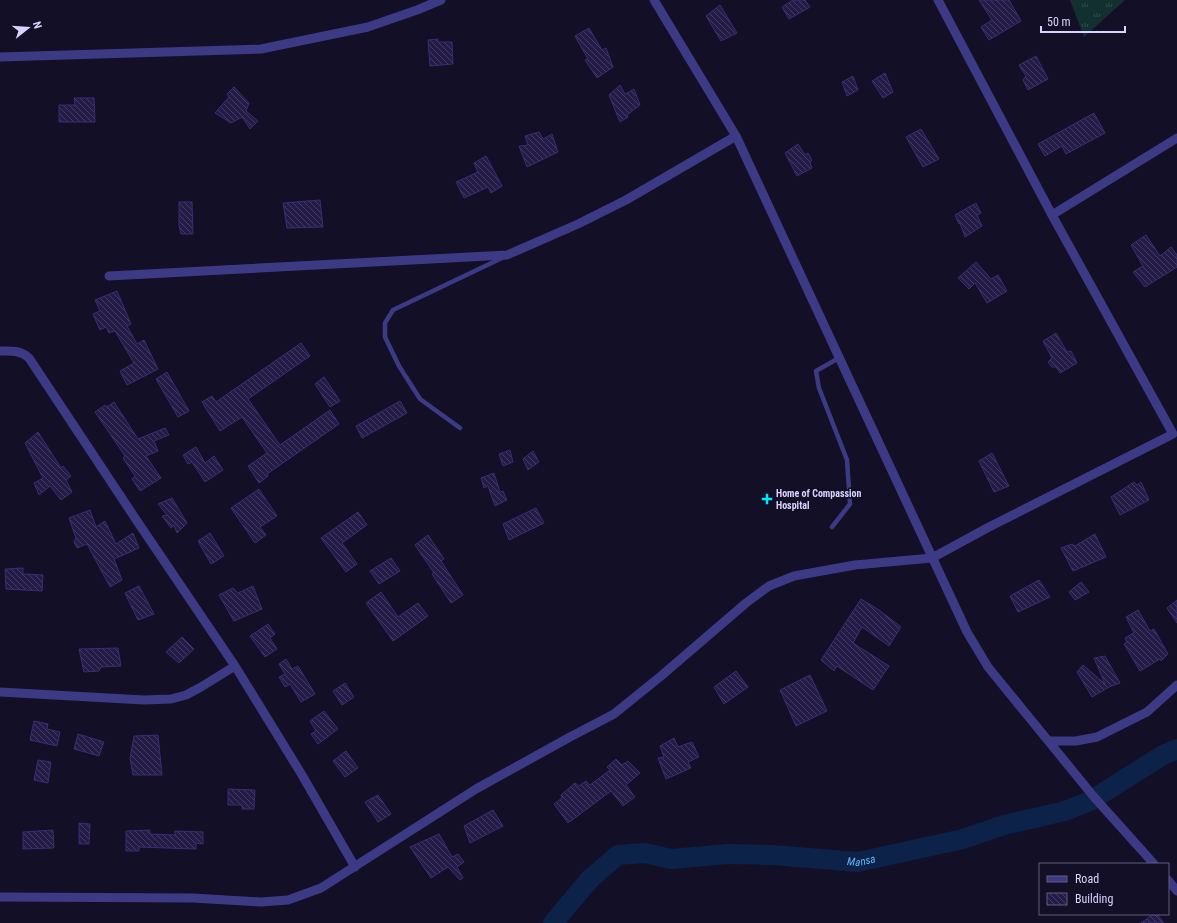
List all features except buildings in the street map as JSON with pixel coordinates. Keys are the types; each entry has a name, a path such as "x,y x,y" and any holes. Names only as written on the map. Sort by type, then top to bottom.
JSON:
{"street":[{"path":"0,57 261,49 368,27 441,0"},
{"path":"654,0 736,136 967,632 988,667 1094,797 1153,863"},
{"path":"0,897 193,898 261,902 288,900 321,888 476,789 614,714 769,586 794,576 855,565 932,558 989,526 1175,433 1052,215 938,0"},
{"path":"109,276 507,255 578,224 626,200 736,136"},
{"path":"1052,215 1177,138"},
{"path":"0,351 17,351 24,353 29,358 235,666 302,775 355,867"},
{"path":"0,692 144,700 171,699 186,695 235,666"},
{"path":"1049,742 1076,741 1097,737 1147,712 1177,685"},
{"path":"1169,881 1177,891"}],"lane":[{"path":"460,428 420,399 399,366 385,337 386,323 393,310 507,255"},
{"path":"832,527 850,504 847,460 819,388 816,371 839,358"}],"green space":[{"path":"1070,0 1125,0 1084,37"}],"waterway":[{"name":"Mansa","path":"553,923 590,879 618,855 645,853 671,859 728,854 773,855 858,862 963,839 1004,825 1065,811 1090,801 1163,755 1177,749"}],"place":[{"name":"Home of Compassion Hospital","path":"767,499"}]}
